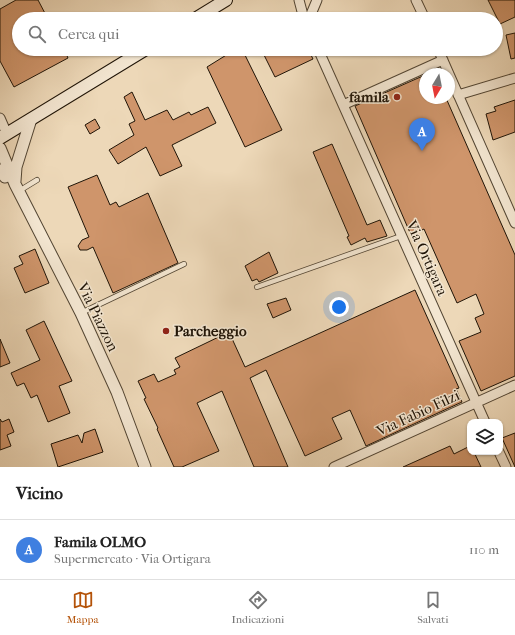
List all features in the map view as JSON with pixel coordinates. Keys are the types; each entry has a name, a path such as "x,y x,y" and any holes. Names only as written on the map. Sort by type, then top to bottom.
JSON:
{"main road":[{"path":"206,12 226,0"},
{"path":"4,136 134,56"}],"street":[{"path":"299,0 302,12"},
{"path":"312,12 316,0"},
{"path":"416,0 422,12"},
{"name":"Via Ortigara","path":"321,56 484,419"},
{"path":"441,56 446,68"},
{"path":"343,105 443,60"},
{"path":"458,95 515,78"},
{"path":"455,88 515,223"},
{"path":"0,118 4,136"},
{"path":"17,187 16,167 31,119"},
{"name":"Via Piazzon","path":"0,148 17,187 81,313 117,392 145,467"},
{"name":"Via Piazzon","path":"2,174 17,187"},
{"name":"Via Fabio Filzi","path":"334,467 515,385"},
{"path":"500,455 506,467"}],"lane":[{"path":"17,187 37,180"},
{"path":"257,287 401,236"},
{"path":"81,313 184,264"}],"building":[{"path":"16,0 38,0 44,12 12,12 12,56 67,56 68,58 14,87 0,61 0,9"},
{"path":"488,0 515,0 515,17 503,23 503,12 494,12"},
{"path":"515,33 515,58 511,59 506,35"},
{"path":"225,56 245,56 282,130 245,147 207,67"},
{"path":"264,56 312,56 313,59 275,77"},
{"path":"419,78 419,104 449,104 515,255 515,376 481,391 459,341 481,332 475,318 484,314 476,294 457,303 424,229 411,235 355,106"},
{"path":"132,92 145,120 167,110 173,120 189,112 191,115 208,107 216,123 172,145 182,166 160,176 146,147 118,164 109,150 134,135 129,124 135,121 124,97"},
{"path":"515,100 515,132 493,140 486,114 496,111 494,107"},
{"path":"95,119 100,128 90,134 85,125"},
{"path":"332,144 367,225 380,220 387,236 367,242 365,238 351,245 347,237 349,236 313,152"},
{"path":"97,175 110,205 116,202 119,207 148,193 178,263 113,293 93,247 87,250 80,250 78,246 82,240 89,237 68,187"},
{"path":"35,249 49,283 25,293 14,268 23,264 19,256"},
{"path":"269,252 278,273 259,282 257,279 252,281 245,266"},
{"path":"415,290 459,388 456,389 462,402 366,446 350,410 332,418 342,439 305,456 266,370 250,378 288,467 254,467 222,391 197,403 219,451 182,467 174,467 144,399 146,398 138,381 154,374 158,382 176,374 174,370 180,367 175,358 229,332 245,367"},
{"path":"286,298 291,310 273,318 267,304"},
{"path":"44,321 72,381 59,386 70,413 48,422 37,395 31,398 24,383 17,386 11,373 40,360 26,330"},
{"path":"0,339 10,363 0,367"},
{"path":"0,419 2,422 9,419 14,432 7,435 11,446 0,450"},
{"path":"95,429 103,452 58,467 51,444 78,435 82,443 84,433"},
{"path":"515,433 515,467 503,440 503,438"},
{"path":"450,446 454,454 467,448 467,455 475,455 481,467 403,467"}],"place":[{"name":"famila","path":"397,97"},
{"name":"Famila OLMO","path":"422,151"},
{"name":"Parcheggio","path":"166,331"}]}
